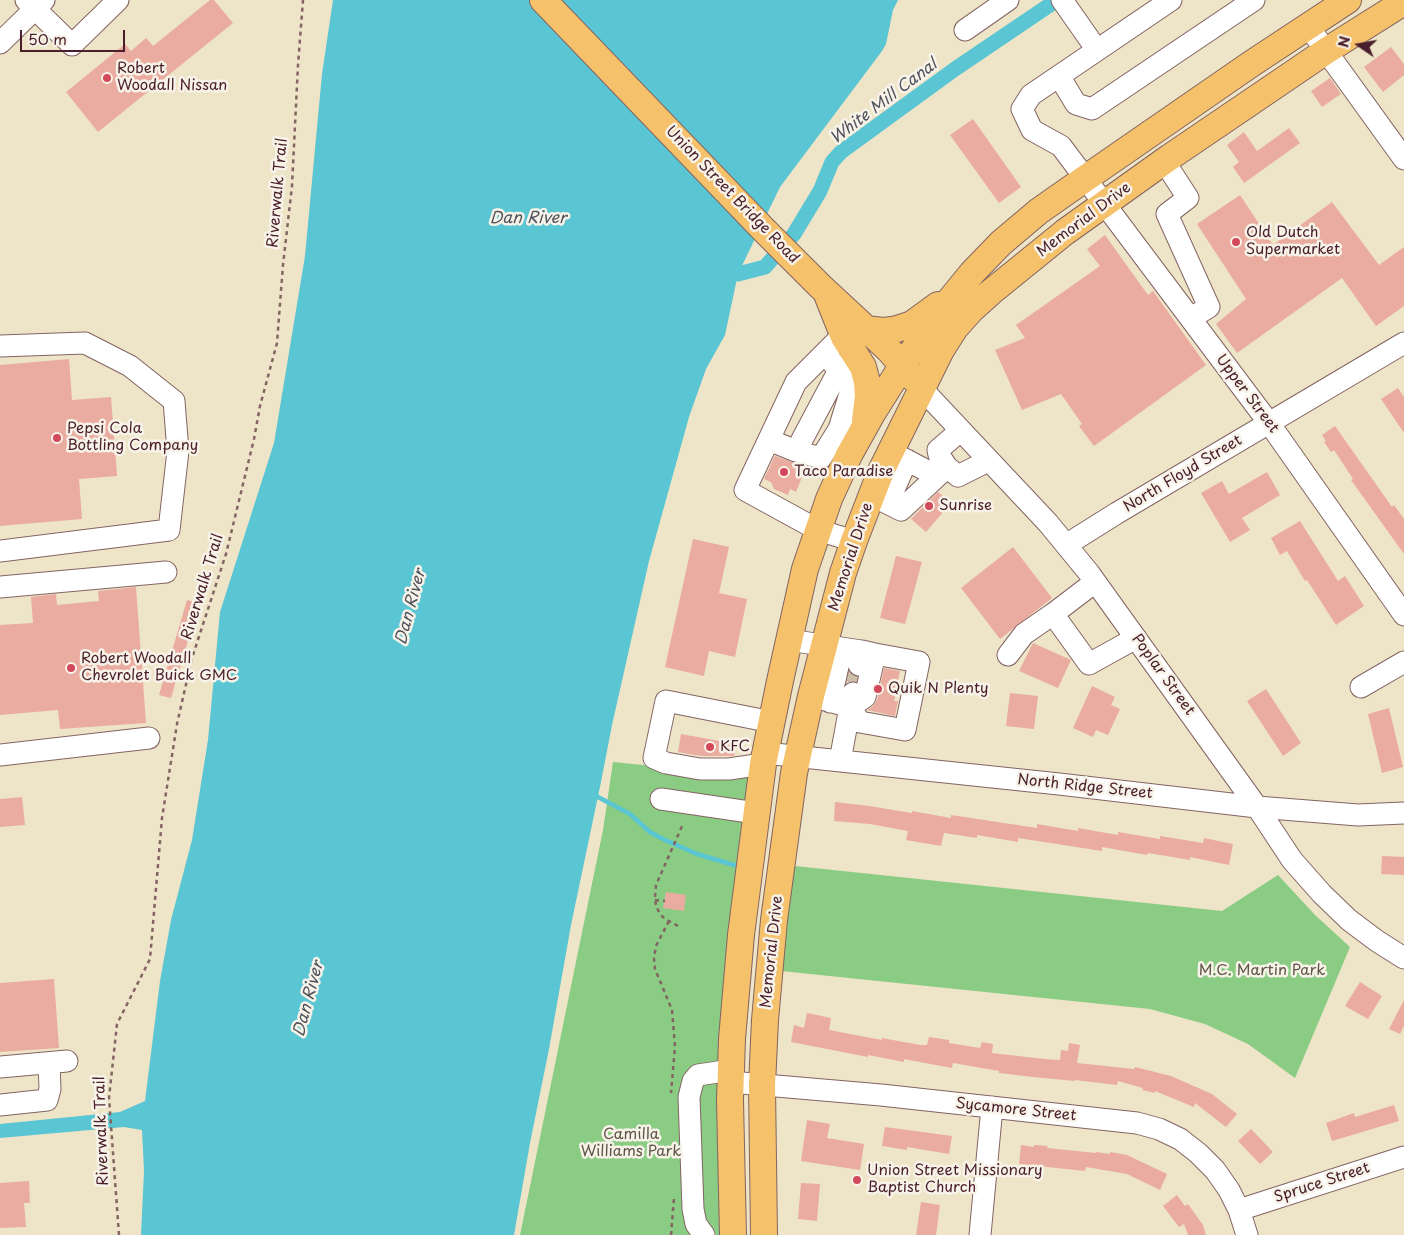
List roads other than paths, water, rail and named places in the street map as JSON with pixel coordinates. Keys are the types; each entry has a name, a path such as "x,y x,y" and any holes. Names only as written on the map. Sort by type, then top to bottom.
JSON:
{"main road":[{"name":"Union Street Bridge Road","path":"543,0 823,288 855,332 902,366 922,389"},
{"name":"Memorial Drive","path":"733,1235 730,1160 734,1010 741,936 764,759 805,570 855,430 955,293 1001,243 1039,211 1086,178 1348,0"},
{"name":"Memorial Drive","path":"764,1235 762,1085 764,1020 774,920 798,756 830,702 852,659 844,573 854,541 879,499 899,456 922,389 942,350 955,328 972,309 998,286 1104,203 1326,51 1404,2"},
{"path":"855,430 868,396 867,382 855,332 883,331 912,324 955,293"}],"street":[{"path":"0,44 35,3 72,45 118,0"},
{"path":"965,30 1008,0"},
{"path":"1062,0 1097,50"},
{"path":"1171,0 1059,76 1076,104 1092,109 1254,0"},
{"path":"1308,26 1404,159"},
{"name":"Upper Street","path":"1059,76 1031,95 1022,109 1032,130 1061,146 1086,178 1269,423 1404,614"},
{"path":"1164,161 1188,198 1167,214 1209,307 1191,318"},
{"path":"1155,271 1184,252"},
{"path":"854,541 818,530 745,490 796,382 825,354 855,332"},
{"path":"0,346 85,343 130,366 174,401 178,451 169,530 0,551"},
{"name":"North Floyd Street","path":"1066,546 1117,513 1404,343"},
{"path":"769,440 796,452 821,458 855,430 852,387 825,354"},
{"path":"796,452 838,370"},
{"name":"Poplar Street","path":"922,389 1048,523 1095,582 1257,807 1292,860 1322,894 1349,920 1404,958"},
{"path":"942,472 938,450 960,431"},
{"path":"899,456 958,476 988,461"},
{"path":"879,499 901,510 942,472"},
{"path":"0,587 166,572"},
{"path":"1008,655 1024,634 1095,582"},
{"path":"1053,614 1089,664 1136,638"},
{"path":"789,640 852,659 919,662 905,730 860,722 830,702"},
{"path":"830,702 865,696 852,659"},
{"path":"840,761 830,702 852,659"},
{"path":"1361,687 1404,662"},
{"name":"North Ridge Street","path":"772,722 666,701 654,758 666,764 700,769 726,770 764,759 798,756 1257,807 1358,815 1404,813"},
{"path":"0,754 149,738"},
{"path":"661,799 756,813"},
{"path":"0,1066 58,1062 47,1100 0,1105"},
{"name":"Sycamore Street","path":"704,1235 696,1224 692,1209 688,1097 693,1081 698,1075 731,1076 762,1085 1137,1123 1159,1129 1180,1139 1215,1170 1229,1190 1239,1210 1247,1235"},
{"path":"980,1235 992,1108"},
{"name":"Spruce Street","path":"1239,1210 1404,1157"}],"water":[{"name":"Dan River","path":"333,0 898,0 893,10 886,44 882,51 780,187 738,274 725,335 706,369 689,417 649,561 612,725 571,925 514,1235 141,1235 144,1171 142,1130 124,1127 0,1138 0,1124 120,1112 145,1101 160,981 171,920 192,840 208,740 220,612 274,443 305,256 322,74"}],"waterway":[{"name":"White Mill Canal","path":"738,274 765,267 794,234 820,191 832,162 841,152 955,69 1057,0"},
{"path":"598,797 630,814 650,832 665,840 697,854 734,865"}],"tunnel":[{"path":"855,683 857,670"}],"place":[{"name":"Robert Woodall Nissan","path":"107,78"},
{"name":"Old Dutch Supermarket","path":"1236,242"},
{"name":"Pepsi Cola Bottling Company","path":"57,438"},
{"name":"Taco Paradise","path":"784,472"},
{"name":"Sunrise","path":"929,506"},
{"name":"Robert Woodall Chevrolet Buick GMC","path":"71,668"},
{"name":"Quik N Plenty","path":"878,689"},
{"name":"KFC","path":"710,747"},
{"name":"Union Street Missionary Baptist Church","path":"857,1180"}],"park label":[{"name":"M.C. Martin Park","path":"1262,971"},
{"name":"Camilla Williams Park","path":"631,1144"}]}
